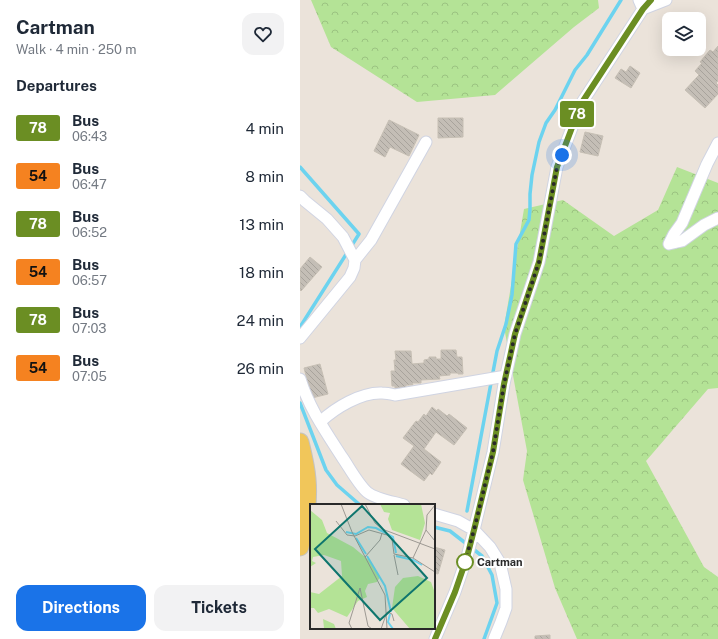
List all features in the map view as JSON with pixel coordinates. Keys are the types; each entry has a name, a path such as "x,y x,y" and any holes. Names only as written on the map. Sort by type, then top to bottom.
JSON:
{"main road":[{"path":"300,442 307,480 307,500 300,547"}],"street":[{"path":"435,639 455,592 467,557 467,529 493,452 515,334 539,262 557,167 581,104 641,4 651,0"},
{"path":"641,4 666,0"},
{"path":"354,258 371,240 426,142"},
{"path":"718,143 682,223 674,234 670,244 682,241 704,225 718,218"},
{"path":"300,196 304,201 327,219 343,237 354,258 354,268 350,276 300,338"},
{"path":"320,422 331,412 361,396 381,393 395,395 506,376"},
{"path":"300,379 313,410 362,486 368,493 376,497 400,504"},
{"path":"435,514 467,529 490,547 500,563 506,589 506,608 494,639"}],"green space":[{"path":"311,0 598,0 599,8 574,27 495,95 417,102 331,47"},
{"path":"677,167 718,183 718,388 708,389 646,461 704,567 718,577 718,639 577,639 555,588 523,480 527,451 504,327 524,209 563,200 614,236 658,210"}],"building":[{"path":"718,46 718,81 716,83 718,85 718,94 705,108 685,90 699,75 695,71 702,63 700,62 710,50 713,52"},
{"path":"630,66 640,73 631,88 615,78 621,69 626,72"},
{"path":"438,118 463,118 463,137 438,138"},
{"path":"389,120 419,135 409,156 390,147 385,157 374,151"},
{"path":"585,132 603,136 598,156 580,152"},
{"path":"310,257 322,267 301,291 300,269"},
{"path":"441,350 456,350 457,357 462,357 463,374 450,373 450,375 439,376 440,379 421,380 421,383 406,385 406,388 395,388 395,386 392,386 391,371 395,371 395,351 411,351 412,364 424,363 424,360 429,359 429,357 441,359"},
{"path":"320,364 328,394 312,398 304,368"},
{"path":"432,407 437,411 438,409 447,416 449,414 467,428 454,445 436,432 424,449 441,462 432,475 430,473 424,481 401,464 414,446 403,438 416,421 418,422 424,414 426,416"},
{"path":"435,547 445,550 438,574 435,573"},
{"path":"550,635 550,639 535,639 535,636"}],"waterway":[{"path":"493,372 512,295 516,244 529,220 532,175 539,142 546,123 555,110 575,70 587,55 621,0"},
{"path":"300,167 359,234 300,327"},
{"path":"467,511 491,383"},
{"path":"300,403 326,470 337,485 359,504"},
{"path":"435,527 450,531 482,556 492,575 497,603 484,639"}],"bus line":[{"name":"78","path":"435,639 455,592 467,557 474,530 493,452 504,384 515,334 539,262 557,167 581,104 643,9 651,0"}],"place":[{"name":"Cartman","path":"465,562"}],"route":[{"path":"465,562 493,452 504,384 515,334 539,262 557,167 562,155"}]}
